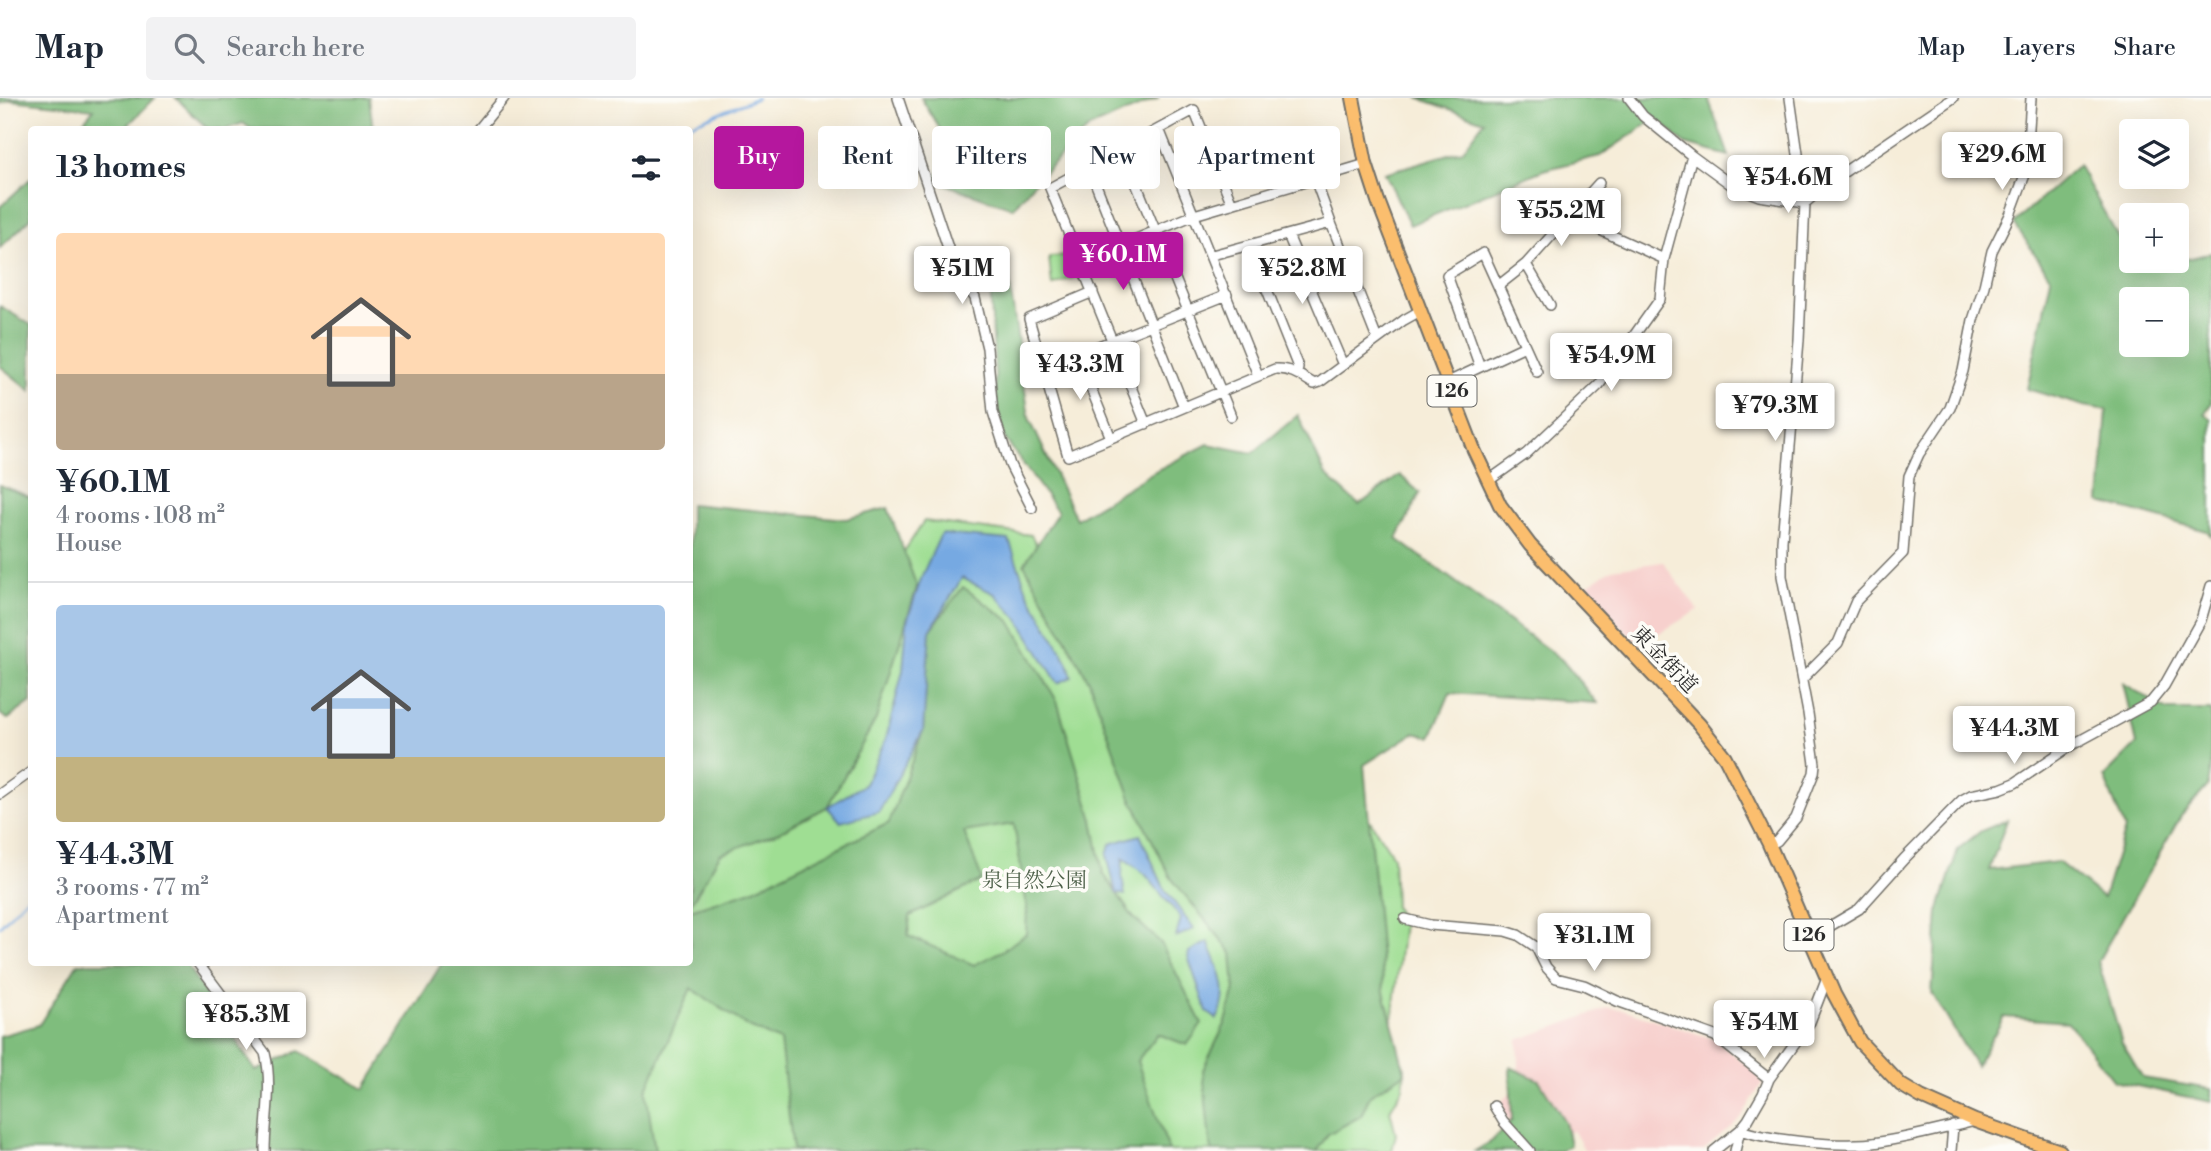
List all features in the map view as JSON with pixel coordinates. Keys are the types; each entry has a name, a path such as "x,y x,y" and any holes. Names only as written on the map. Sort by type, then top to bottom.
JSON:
{"highway":[{"name":"東金街道","path":"1353,98 1366,164 1420,311 1500,505 1530,545 1713,741 1738,778 1827,978 1860,1042 1901,1085 1921,1097 1975,1121 2060,1151"}],"street":[{"path":"481,126 504,98"},
{"path":"898,98 954,263 975,298 988,348 993,412 1010,466 1032,508"},
{"path":"1629,98 1643,116 1733,186 1759,196 1805,203 1828,183 1953,98"},
{"path":"1769,844 1777,841 1796,818 1814,773 1814,744 1784,586 1782,541 1799,340 1805,203 1790,98"},
{"path":"1802,679 1838,643 1856,601 1903,553 1909,476 1919,454 1950,408 1963,371 1973,320 1992,251 2010,215 2026,172 2031,98"},
{"path":"1160,128 1194,110 1201,126"},
{"path":"1160,131 1258,374"},
{"path":"1488,481 1526,454 1599,385 1660,299 1664,259 1692,156"},
{"path":"1340,172 1366,164"},
{"path":"1065,180 1050,188 1146,424"},
{"path":"1498,286 1526,264 1599,183"},
{"path":"1098,189 1184,407"},
{"path":"1139,189 1231,416"},
{"path":"1226,189 1232,204"},
{"path":"1081,262 1194,215 1283,189"},
{"path":"1318,189 1377,339"},
{"path":"1569,216 1664,259"},
{"path":"1212,256 1331,223"},
{"path":"1288,234 1343,365"},
{"path":"1249,245 1298,368 1297,373"},
{"path":"1480,367 1447,275 1483,253 1537,372"},
{"path":"1526,264 1550,305"},
{"path":"1093,292 1029,318 1068,456 1258,374 1284,368 1314,384 1420,311"},
{"path":"1042,368 1227,295"},
{"path":"1448,382 1525,346"},
{"path":"1077,354 1111,438"},
{"path":"1811,938 1859,909 1962,800 2015,783 2070,746 2151,702 2164,685 2201,620 2211,586"},
{"path":"0,794 28,774"},
{"path":"1405,919 1430,925 1505,931 1518,935 1536,947 1546,967 1556,978 1584,985 1617,1001 1716,1035 1769,1079"},
{"path":"200,966 265,1053 269,1089 265,1151"},
{"path":"1734,1151 1740,1130 1763,1094 1769,1079 1810,1022 1827,978"},
{"path":"1493,1105 1503,1121 1530,1151"},
{"path":"1740,1130 1785,1140 1863,1144 1975,1121"},
{"path":"1951,1151 1953,1126"},
{"path":"1714,1151 1740,1130"}],"shaded area":[{"path":"1663,562 1698,610 1639,645 1584,587 1612,569"},
{"path":"1608,1008 1622,1009 1714,1039 1754,1071 1762,1083 1741,1118 1703,1151 1585,1151 1573,1130 1538,1151 1533,1151 1497,1106 1516,1087 1518,1040"}],"green space":[{"path":"0,98 155,98 127,126 80,126 94,109 10,100 0,104"},
{"path":"176,98 369,98 373,126 247,126 243,123 234,126 205,126"},
{"path":"921,98 1159,98 1094,126 1065,126 1065,152 1051,166 1051,126 938,126"},
{"path":"1418,98 1708,98 1729,156 1685,144 1656,118 1600,156 1543,170 1410,225 1385,173 1463,150 1484,121"},
{"path":"2078,165 2119,239 2119,273 2189,273 2189,258 2211,253 2211,403 2205,413 2211,419 2211,536 2207,531 2100,502 2107,410 2027,389 2051,278 2014,223"},
{"path":"28,181 28,221 0,248 0,207"},
{"path":"958,189 1029,189 1013,208"},
{"path":"1075,256 1082,274 1052,286 1049,257"},
{"path":"1008,272 1029,418 1076,519 1155,471 1208,444 1253,453 1298,415 1325,474 1359,505 1400,475 1420,493 1397,539 1562,660 1597,703 1450,693 1431,737 1414,733 1364,765 1384,992 1405,1073 1370,1095 1361,1116 1328,1134 1317,1151 1213,1151 1210,1143 1203,1070 1226,1022 1235,989 1232,953 1171,878 1131,798 1089,681 1024,564 1058,512 998,429 990,284"},
{"path":"0,306 28,323 28,389 0,366"},
{"path":"0,485 28,496 28,704 8,719 0,714"},
{"path":"693,504 846,519 888,508 917,587 876,719 827,807 779,832 720,854 693,900"},
{"name":"泉自然公園","path":"924,521 1031,535 1041,553 1360,790 1369,819 1393,856 1395,907 1403,923 1392,1023 1393,1042 1405,1068 1403,1088 1390,1110 1396,1134 1392,1151 363,1151 683,966 693,966 693,745 871,602"},
{"path":"963,587 1010,621 1057,701 1093,820 1103,873 1133,917 1161,943 1202,1024 1187,1045 1158,1034 1137,1061 1169,1151 793,1151 780,1041 749,1027 691,988 646,1091 655,1151 0,1151 0,1036 39,1025 76,966 189,966 256,1071 299,1051 365,1089 440,966 693,966 693,909 752,890 889,823 923,731 930,631","holes":["1014,824 1027,907 1026,934 1002,951 974,965 908,936 910,916 982,880 964,832"]},
{"path":"2123,683 2167,710 2211,710 2211,769 2208,786 2181,816 2098,961 2122,1043 2143,1078 2211,1089 2211,1102 2114,1081 2068,1022 2004,1017 1976,1066 1932,993 1938,912 1958,849 1981,831 2007,820 1989,870 2058,862 2103,898 2125,829 2104,777 2137,744"},
{"path":"1510,1067 1539,1080 1565,1122 1570,1145 1560,1151 1475,1151 1492,1141 1512,1120"}],"water":[{"path":"941,534 1009,540 1027,591 1068,663 1072,677 1058,683 1019,620 995,594 962,578 930,631 923,731 879,812 841,822 827,807 865,784 886,739 903,670 907,621 923,573"},
{"path":"1140,835 1165,890 1194,929 1176,937 1181,918 1145,874 1123,858 1125,895 1116,893 1107,855 1110,844"},
{"path":"1208,942 1220,971 1224,990 1217,1019 1207,1012 1188,957 1189,952"}],"waterway":[{"path":"686,126 757,98"},
{"path":"0,926 28,896"}]}
